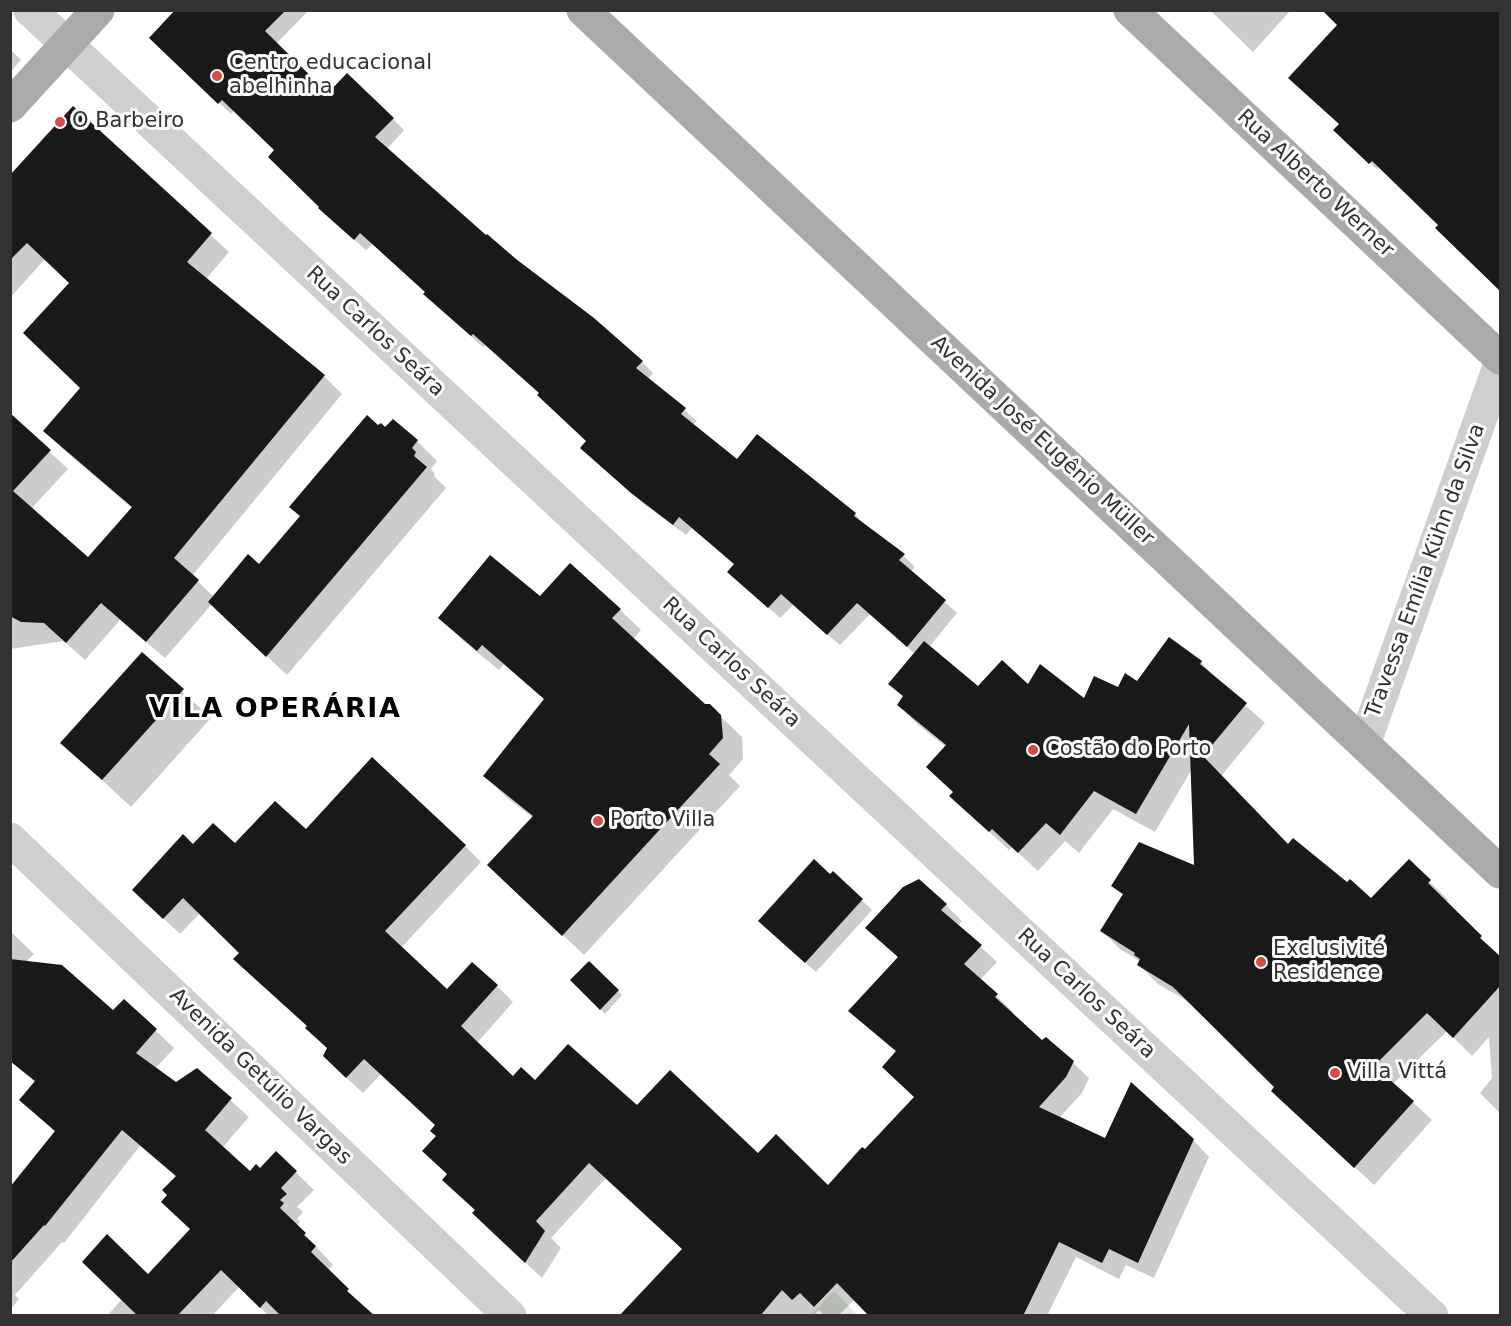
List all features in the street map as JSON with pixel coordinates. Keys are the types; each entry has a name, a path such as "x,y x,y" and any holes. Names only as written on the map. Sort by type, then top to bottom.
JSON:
{"main road":[{"path":"10,106 98,10"},
{"name":"Avenida José Eugênio Müller","path":"583,10 1500,872"},
{"name":"Rua Alberto Werner","path":"1130,10 1500,358"}],"street":[{"name":"Rua Carlos Seára","path":"30,10 1432,1316"},
{"name":"Travessa Emília Kühn da Silva","path":"1364,744 1500,364"},
{"name":"Avenida Getúlio Vargas","path":"10,838 510,1316"}],"shaded area":[{"path":"834,1291 857,1315 811,1315"}],"building":[{"path":"175,10 286,10 265,31 328,93 347,73 394,118 375,137 486,235 594,318 643,361 636,368 686,408 681,414 737,459 757,434 856,513 854,516 905,554 899,560 946,600 907,647 857,603 827,635 781,594 768,608 727,572 734,564 679,517 673,525 631,493 580,448 586,441 537,395 539,393 473,334 471,336 423,294 425,292 360,233 354,240 318,208 268,157 274,150 222,100 218,104 149,38"},
{"path":"1322,10 1500,10 1500,291 1435,228 1438,225 1372,161 1369,164 1333,130 1339,124 1288,78 1337,25"},
{"path":"73,106 212,233 187,262 325,375 174,558 199,580 146,642 101,603 66,643 44,623 21,622 10,616 10,413 51,450 13,491 88,557 132,507 43,431 80,388 23,333 69,283 27,243 10,260 10,175"},
{"path":"367,415 378,425 381,423 385,427 393,419 418,440 412,448 416,452 414,456 427,467 266,657 208,602 248,554 259,564 300,516 289,507"},
{"path":"490,555 540,596 570,563 621,609 612,618 705,704 710,704 721,715 723,738 709,754 720,764 562,936 487,865 533,816 483,776 544,699 482,645 477,651 438,618"},
{"path":"1169,637 1202,661 1200,664 1247,703 1203,756 1288,844 1293,838 1347,882 1350,879 1371,898 1409,859 1431,880 1428,883 1500,956 1500,986 1453,1038 1427,1013 1374,1066 1414,1101 1354,1168 1271,1091 1274,1087 1173,987 1137,965 1140,959 1134,955 1135,953 1100,931 1123,894 1111,886 1139,842 1194,865 1189,724 1136,814 1094,791 1060,835 1046,823 1018,853 992,829 989,832 949,796 953,792 926,767 946,745 897,705 903,696 888,684 924,641 978,686 1002,660 1028,684 1040,664 1084,698 1094,676 1118,687 1125,673 1137,681"},
{"path":"142,652 184,689 102,780 60,743"},
{"path":"372,757 466,845 385,931 447,989 472,962 498,985 461,1026 513,1076 521,1067 535,1080 568,1044 637,1105 670,1070 758,1153 776,1134 828,1185 862,1147 865,1149 914,1097 882,1067 896,1051 848,1011 898,957 865,928 903,887 919,879 947,904 941,910 982,945 964,964 998,994 995,997 1042,1040 1046,1037 1074,1061 1066,1077 1039,1107 1105,1138 1131,1082 1194,1139 1138,1263 1109,1249 1102,1263 1059,1242 1023,1316 869,1316 837,1283 814,1307 800,1293 792,1300 782,1290 760,1316 619,1316 682,1249 589,1163 536,1221 545,1231 525,1263 472,1213 475,1210 442,1180 447,1174 422,1151 436,1136 430,1131 435,1125 364,1059 346,1078 323,1056 327,1048 305,1028 307,1026 233,959 239,953 183,898 163,919 132,890 183,834 193,844 213,823 235,843 275,801 306,829"},
{"path":"814,859 830,874 833,871 863,899 805,963 758,921"},
{"path":"10,959 62,965 113,1010 124,999 157,1029 136,1053 176,1082 197,1068 232,1098 205,1130 250,1171 256,1164 260,1168 276,1151 297,1171 281,1188 287,1194 280,1200 284,1203 280,1208 316,1246 311,1252 349,1289 347,1291 375,1316 281,1316 266,1301 260,1308 221,1270 177,1316 138,1316 82,1262 107,1234 148,1274 190,1229 161,1202 167,1195 162,1190 176,1176 122,1130 45,1226 10,1263 10,1187 55,1131 19,1100 35,1081 10,1061"},
{"path":"589,961 619,990 600,1010 570,980"}],"place":[{"name":"Centro educacional abelhinha","path":"217,76"},
{"name":"O Barbeiro","path":"60,122"},
{"name":"Costão do Porto","path":"1033,750"},
{"name":"Porto Villa","path":"598,821"},
{"name":"Exclusivité Residence","path":"1261,962"},
{"name":"Villa Vittá","path":"1335,1073"}],"district":[{"name":"VILA OPERÁRIA","path":"275,710"}]}
